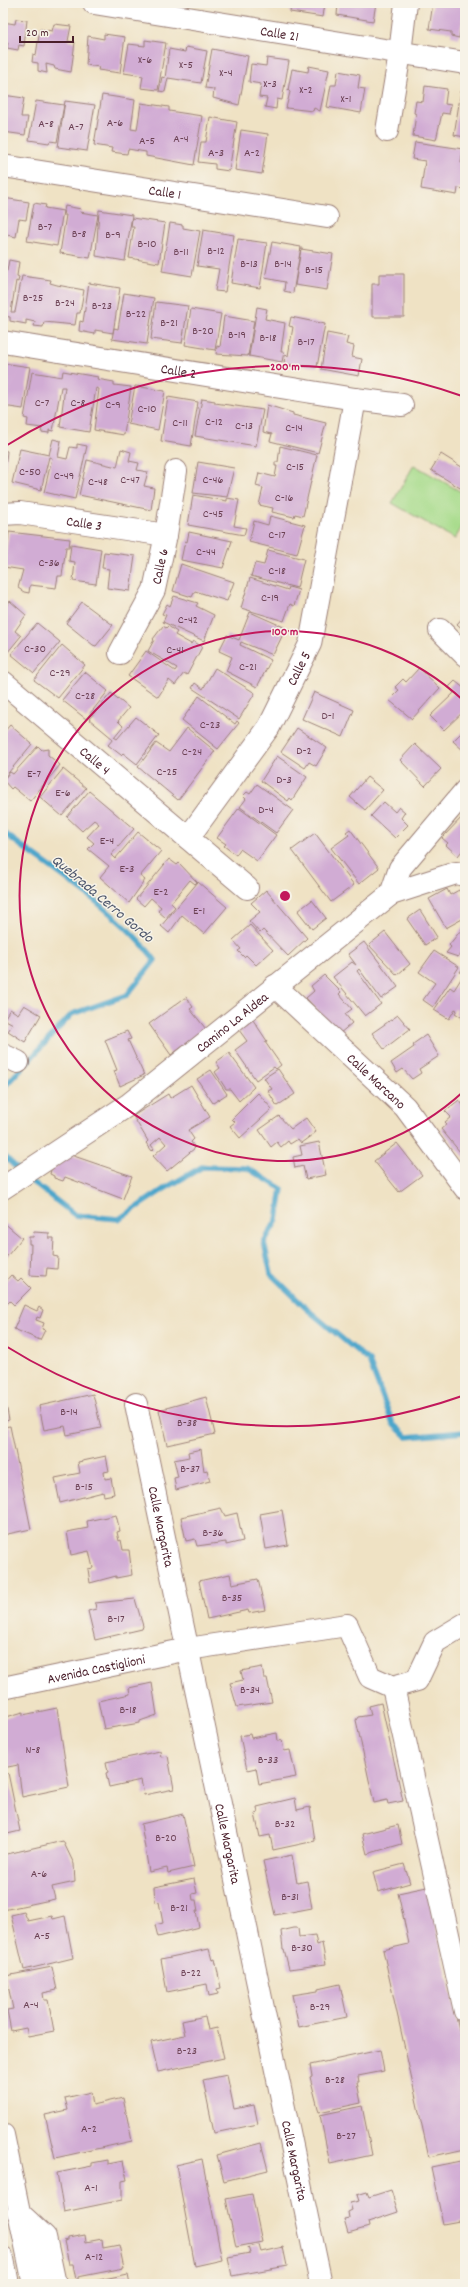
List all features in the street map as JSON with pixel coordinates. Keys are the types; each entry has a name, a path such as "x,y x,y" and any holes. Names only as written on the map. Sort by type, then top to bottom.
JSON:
{"street":[{"name":"Calle 21","path":"94,3 465,63"},
{"path":"387,131 400,53 406,3"},
{"name":"Calle 1","path":"3,166 327,217"},
{"name":"Calle 2","path":"3,342 355,399 402,405"},
{"name":"Calle 5","path":"188,838 269,727 310,644 355,399"},
{"name":"Calle 6","path":"120,653 154,590 166,535 176,471"},
{"name":"Calle 3","path":"3,514 20,512 166,535"},
{"path":"440,630 465,655"},
{"name":"Calle 4","path":"3,682 246,888"},
{"path":"391,894 400,868 465,791"},
{"name":"Camino La Aldea","path":"3,1188 128,1105 391,894 456,873 465,875"},
{"name":"Calle Marcano","path":"275,986 405,1107 465,1188"},
{"name":"Calle Margarita","path":"136,1404 321,2284"},
{"path":"465,1624 435,1642 417,1680 393,1687 465,2011"},
{"name":"Avenida Castiglioni","path":"3,1688 188,1649 347,1625 370,1677 393,1687"},
{"path":"3,2136 34,2284"},
{"path":"18,2212 45,2237 55,2284"},
{"path":"3,2259 8,2284"}],"green space":[{"path":"414,465 465,494 465,521 455,539 392,503"}],"building":[{"path":"291,3 325,3 323,17 290,12"},
{"path":"338,3 376,3 373,21 337,15"},
{"path":"433,3 461,3 460,5 465,6 459,38 451,36 451,32 429,29"},
{"path":"16,19 27,20 24,46 19,45 18,50 7,48 8,43 3,42 3,22 15,24"},
{"path":"54,24 71,26 68,41 75,42 71,72 55,69 54,66 46,64 47,73 38,71 38,63 32,62 33,54 36,55 40,29 52,31"},
{"path":"104,34 125,37 120,73 98,70 99,67 86,65 88,36 104,39"},
{"path":"145,40 166,43 158,90 141,88 143,76 124,73 129,44 145,46"},
{"path":"186,47 207,51 201,83 168,78 165,92 159,91 162,77 165,78 169,49 185,52"},
{"path":"212,49 248,56 239,105 213,98 214,89 205,88"},
{"path":"267,58 289,61 282,100 277,99 276,109 265,107 267,98 259,97 261,84 249,82 251,64 266,66"},
{"path":"309,66 329,70 320,111 314,108 313,111 286,108 290,92 288,90 292,69 308,72"},
{"path":"338,71 360,75 358,88 365,89 361,113 327,107 331,85 336,85"},
{"path":"425,86 447,89 445,104 451,105 449,114 442,113 436,140 413,136 416,101 423,102"},
{"path":"461,91 465,92 465,137 454,135"},
{"path":"3,95 24,98 21,117 28,117 25,135 3,132"},
{"path":"102,95 135,100 131,129 137,130 141,103 169,107 169,111 202,116 194,165 146,156 146,152 128,149 127,154 111,152 112,148 94,145"},
{"path":"36,101 64,105 57,142 50,141 49,143 29,140"},
{"path":"65,101 95,105 87,151 58,147"},
{"path":"210,117 237,122 229,171 215,169 215,164 198,162 201,142 206,142"},
{"path":"241,130 268,134 262,174 235,170"},
{"path":"415,142 463,149 461,163 465,164 465,189 458,188 457,195 421,189 425,161 412,159"},
{"path":"3,198 29,202 26,220 19,219 16,237 3,234"},
{"path":"34,203 46,205 45,208 63,211 57,246 27,241"},
{"path":"65,206 81,209 80,212 98,215 90,258 60,253 66,215 63,215"},
{"path":"99,210 132,215 125,261 96,256"},
{"path":"132,218 165,223 159,263 129,258 134,227 131,227"},
{"path":"170,223 183,225 183,228 200,231 192,276 162,271"},
{"path":"203,230 234,235 225,292 215,291 219,269 197,266"},
{"path":"238,239 267,243 260,288 231,283"},
{"path":"272,242 301,247 293,293 284,291 285,282 265,278"},
{"path":"301,249 333,254 327,290 295,285"},
{"path":"9,260 19,262 17,276 19,277 18,282 16,281 11,312 15,312 22,276 51,280 50,283 84,290 80,313 77,313 75,325 44,322 43,327 34,326 35,322 26,320 26,324 10,321 10,317 3,316 3,271 7,271"},
{"path":"379,274 404,274 404,317 372,317 372,284 379,284"},
{"path":"89,283 120,288 113,333 95,330 95,334 79,331 80,321 83,322"},
{"path":"124,293 154,298 147,344 112,339 114,328 118,329"},
{"path":"156,302 188,306 182,343 151,339"},
{"path":"257,307 267,309 265,319 285,323 281,352 284,352 282,362 249,356"},
{"path":"191,309 221,314 215,350 185,345"},
{"path":"224,316 254,321 248,356 216,354 217,346 220,347"},
{"path":"291,317 325,324 317,367 284,364 285,355 288,356 293,327 289,326"},
{"path":"327,333 348,337 346,344 354,346 352,357 362,359 359,376 321,369"},
{"path":"3,363 30,367 23,409 3,406"},
{"path":"63,371 98,377 97,379 114,382 114,385 131,387 124,435 94,430 99,389 96,388 89,432 60,427 65,387 61,387 53,431 49,430 49,433 41,432 42,428 27,426 28,419 24,418 32,372 62,377"},
{"path":"135,386 165,391 158,430 128,424"},
{"path":"168,397 198,402 191,446 161,441"},
{"path":"202,399 215,401 215,403 263,410 256,446 195,436"},
{"path":"267,405 293,413 293,415 326,423 318,453 270,441 272,434 263,432"},
{"path":"53,439 61,441 58,457 67,459 70,447 77,448 77,444 87,446 75,499 44,492 52,458 49,457 41,490 12,483 20,449 49,455"},
{"path":"280,446 317,455 303,516 295,514 294,517 272,512 273,508 259,505 263,488 256,486 259,473 275,477 277,466 275,466 275,462 278,462"},
{"path":"121,449 131,452 129,461 139,463 137,470 148,472 144,486 154,488 151,510 79,495 87,460 117,467"},
{"path":"3,450 7,451 4,479 3,479"},
{"path":"441,454 465,469 465,491 431,470"},
{"path":"198,462 234,468 227,497 193,493"},
{"path":"193,495 227,501 227,498 239,500 234,526 246,528 244,535 188,525"},
{"path":"270,516 305,525 297,554 249,542 254,521 268,525"},
{"path":"9,532 70,539 69,547 66,547 62,576 58,576 56,588 30,585 29,593 18,588 23,570 4,567"},
{"path":"189,532 232,541 223,568 181,560 185,541 187,542"},
{"path":"71,544 101,549 96,584 73,581 75,562 69,561"},
{"path":"268,550 304,559 297,588 251,576 255,563 264,565"},
{"path":"104,552 135,556 130,591 107,588 109,569 102,568"},
{"path":"181,564 234,582 227,601 195,591 192,597 173,591"},
{"path":"250,578 288,590 289,587 299,590 294,606 290,604 284,621 241,608"},
{"path":"174,596 198,603 196,606 214,615 204,641 163,622 166,615 162,614 167,604 170,606"},
{"path":"10,601 26,615 15,631 21,636 7,653 3,650 3,610"},
{"path":"82,602 113,625 96,646 66,623"},
{"path":"250,612 286,628 273,655 241,642 240,645 271,660 257,687 226,671 232,657 219,651 227,635 239,640"},
{"path":"465,615 465,631 457,624"},
{"path":"37,623 60,642 34,673 11,654"},
{"path":"163,626 166,628 168,626 177,632 175,635 191,644 193,641 202,647 187,675 184,673 175,685 169,680 158,697 128,676 146,651 175,671 177,668 148,651 154,640 153,639"},
{"path":"62,645 85,665 58,698 34,680"},
{"path":"215,668 255,693 239,719 192,688 195,683 203,689"},
{"path":"419,668 440,688 412,719 389,700 399,690 395,687 403,679 406,682"},
{"path":"85,672 108,691 86,719 62,700"},
{"path":"455,681 465,689 465,710 444,730 430,716 454,693 449,687"},
{"path":"314,692 354,710 343,737 302,719"},
{"path":"111,693 129,708 118,721 123,726 114,737 117,739 136,717 159,735 137,764 123,753 121,755 108,745 113,739 89,719"},
{"path":"199,696 235,724 237,721 239,723 218,749 182,720"},
{"path":"10,725 32,744 4,778 3,733"},
{"path":"187,728 215,751 178,800 138,767 156,743 169,752"},
{"path":"297,728 327,748 316,766 309,762 305,768 281,752"},
{"path":"465,729 465,752 453,741"},
{"path":"415,744 441,769 425,786 400,760"},
{"path":"38,746 42,750 48,749 48,755 60,765 30,801 13,787 11,789 3,780 10,772 13,774"},
{"path":"277,756 307,777 292,800 290,798 288,801 261,781"},
{"path":"63,769 86,788 62,816 40,797"},
{"path":"367,777 383,790 365,810 350,797"},
{"path":"257,784 293,810 276,833 240,807 246,799 243,796 247,792 250,794"},
{"path":"89,791 134,829 111,855 115,859 138,832 161,851 140,876 145,880 129,903 100,877 109,866 88,849 94,843 87,837 99,824 94,820 82,831 67,817"},
{"path":"384,802 395,812 399,807 405,812 401,818 408,825 395,838 371,816"},
{"path":"239,808 276,835 257,861 240,849 236,855 224,846 226,844 217,838"},
{"path":"465,814 465,847 458,856 446,845 448,843 442,838"},
{"path":"350,829 379,868 359,884 331,848 349,835 346,832"},
{"path":"315,833 354,885 331,902 292,850"},
{"path":"169,859 177,865 179,863 197,882 195,884 190,880 171,903 175,907 166,918 158,911 161,907 151,898 144,906 136,899"},
{"path":"198,882 227,907 204,934 182,915 169,933 161,926"},
{"path":"447,889 450,895 459,890 465,900 465,915 464,918 446,928 429,899"},
{"path":"266,890 307,938 288,956 263,930 260,933 249,921 260,912 251,903"},
{"path":"312,900 326,918 312,929 298,911"},
{"path":"420,910 437,937 425,945 407,919"},
{"path":"250,925 273,950 256,965 246,955 244,957 238,951 241,949 233,940"},
{"path":"465,925 465,958 460,954 458,957 446,953 451,947 449,945"},
{"path":"385,932 410,964 397,975 369,945"},
{"path":"364,942 398,987 381,999 359,969 357,971 381,1004 365,1016 333,977 352,962 356,965 348,954"},
{"path":"434,951 459,967 433,1007 423,1000 435,983 419,972"},
{"path":"465,965 465,1010 461,1017 455,1013 457,1010 455,1009 449,1019 434,1010 450,987 454,990 464,974 460,972"},
{"path":"324,975 341,992 339,994 352,1009 345,1014 352,1023 339,1034 306,998 314,991 311,986"},
{"path":"186,997 193,1007 190,1009 206,1029 171,1055 149,1024"},
{"path":"24,1005 41,1015 25,1042 8,1031 13,1024 4,1019 10,1009 18,1014"},
{"path":"465,1014 465,1023 461,1020"},
{"path":"398,1015 410,1029 384,1049 372,1033"},
{"path":"253,1020 267,1041 265,1042 281,1065 276,1069 274,1067 256,1080 235,1050 247,1041 239,1030"},
{"path":"127,1031 131,1039 128,1040 144,1075 120,1086 114,1071 117,1070 105,1040"},
{"path":"426,1035 439,1056 419,1069 421,1073 412,1079 403,1069 397,1073 391,1063 414,1047 413,1044"},
{"path":"229,1053 254,1087 239,1101 230,1089 226,1089 215,1072 220,1068 216,1062"},
{"path":"278,1069 295,1094 277,1106 268,1091 272,1089 264,1078"},
{"path":"211,1070 227,1094 213,1103 197,1079"},
{"path":"191,1085 210,1117 188,1130 194,1139 191,1142 195,1148 167,1171 153,1156 166,1144 160,1137 151,1145 154,1149 152,1151 146,1143 148,1141 133,1116 168,1094 170,1098"},
{"path":"258,1093 272,1109 240,1138 230,1126 235,1122 232,1119"},
{"path":"459,1100 465,1108 465,1158 441,1129 447,1124 445,1122 451,1117 445,1111"},
{"path":"279,1116 291,1129 306,1118 316,1132 301,1143 298,1139 290,1144 288,1141 281,1147 277,1142 271,1147 259,1130"},
{"path":"319,1142 326,1175 306,1179 303,1166 295,1168 293,1157 302,1155 300,1146"},
{"path":"397,1143 422,1175 399,1192 374,1161"},
{"path":"71,1155 132,1176 123,1199 65,1177 63,1181 54,1178 54,1176 50,1174 51,1170"},
{"path":"3,1222 22,1238 3,1261"},
{"path":"34,1232 49,1233 49,1238 54,1238 53,1256 58,1257 57,1269 47,1268 46,1276 30,1275 31,1244 29,1244 29,1237 33,1237"},
{"path":"11,1275 18,1281 21,1278 31,1288 14,1305 10,1301 3,1308 3,1284"},
{"path":"24,1305 37,1311 39,1307 43,1310 40,1318 37,1317 36,1320 44,1323 42,1329 45,1330 40,1340 14,1329"},
{"path":"93,1394 101,1428 67,1435 65,1426 44,1430 39,1406"},
{"path":"206,1397 215,1434 167,1445 159,1410"},
{"path":"5,1399 9,1420 3,1422 3,1400"},
{"path":"10,1426 31,1529 3,1535 3,1427"},
{"path":"201,1449 204,1471 207,1470 210,1481 176,1490 174,1478 178,1477 174,1460 189,1457 188,1452"},
{"path":"106,1456 109,1471 104,1472 105,1479 111,1478 114,1494 104,1496 103,1492 60,1503 55,1478 80,1473 78,1462"},
{"path":"221,1508 225,1516 237,1513 243,1541 226,1545 226,1542 197,1546 195,1539 186,1541 181,1517"},
{"path":"282,1510 288,1545 266,1549 260,1514"},
{"path":"116,1515 120,1531 117,1532 119,1541 121,1540 123,1550 129,1550 132,1575 116,1578 116,1576 90,1583 88,1569 93,1568 89,1551 71,1555 67,1532 88,1528 87,1521"},
{"path":"230,1574 232,1584 258,1579 265,1610 249,1613 248,1610 207,1619 199,1581"},
{"path":"135,1599 143,1626 142,1629 95,1640 88,1611 96,1609 95,1603"},
{"path":"262,1667 264,1678 267,1678 272,1702 237,1707 230,1683 243,1680 241,1671"},
{"path":"152,1683 157,1715 140,1721 140,1723 104,1729 98,1701 130,1694 129,1688"},
{"path":"381,1703 403,1801 388,1804 387,1800 374,1803 356,1720 358,1717 371,1715 369,1706"},
{"path":"57,1708 69,1787 22,1797 18,1765 3,1768 3,1718 23,1712 23,1715"},
{"path":"277,1733 278,1741 282,1740 284,1751 290,1750 296,1777 259,1784 256,1768 247,1770 240,1736 250,1734 251,1738"},
{"path":"160,1751 161,1757 168,1756 174,1789 144,1795 141,1780 109,1787 106,1773 108,1772 106,1762"},
{"path":"8,1773 20,1831 3,1835 3,1774"},
{"path":"295,1798 297,1810 310,1807 315,1841 273,1850 270,1835 260,1837 255,1814 258,1813 257,1807"},
{"path":"183,1814 194,1867 168,1873 167,1868 149,1872 141,1824"},
{"path":"398,1825 402,1844 367,1854 362,1834"},
{"path":"63,1841 74,1864 75,1882 52,1887 55,1899 3,1910 3,1855"},
{"path":"292,1855 297,1883 307,1881 312,1908 275,1915 263,1861"},
{"path":"404,1864 410,1883 378,1892 373,1872"},
{"path":"194,1879 197,1893 192,1894 193,1900 196,1900 198,1911 196,1911 199,1927 158,1937 155,1925 163,1923 159,1902 155,1903 154,1887"},
{"path":"427,1887 465,2056 465,2149 429,2157 383,1950 409,1944 398,1893"},
{"path":"24,1912 28,1921 52,1916 53,1919 65,1916 73,1958 24,1970 11,1915"},
{"path":"298,1928 299,1937 315,1935 317,1945 322,1943 326,1964 289,1969 283,1949 281,1931"},
{"path":"209,1949 212,1960 215,1959 221,1988 217,1989 218,1994 209,1996 207,1984 167,1992 161,1959"},
{"path":"52,1967 57,1990 43,1993 44,2000 48,2000 54,2031 28,2036 26,2028 11,2031 7,2010 13,2009 6,1976"},
{"path":"340,1984 347,2017 299,2027 292,1995 318,1991 318,1989"},
{"path":"205,2016 208,2030 217,2028 224,2058 158,2072 151,2042 185,2035 182,2021"},
{"path":"380,2050 384,2071 358,2076 359,2082 357,2082 361,2103 319,2112 310,2077 312,2076 310,2065"},
{"path":"227,2075 234,2109 254,2105 258,2124 214,2133 203,2080"},
{"path":"91,2092 93,2105 123,2098 132,2141 55,2158 45,2115 68,2110 65,2098"},
{"path":"362,2106 372,2155 330,2164 320,2115"},
{"path":"261,2143 268,2170 224,2181 217,2155"},
{"path":"202,2159 222,2260 195,2266 176,2165"},
{"path":"108,2160 108,2164 123,2161 127,2180 122,2181 122,2200 64,2212 57,2173 92,2166 92,2163"},
{"path":"465,2160 465,2220 443,2224 431,2167"},
{"path":"391,2190 398,2212 368,2222 369,2227 348,2233 344,2219 349,2218 348,2212 352,2210 350,2203 359,2201 357,2195 367,2192 369,2197"},
{"path":"252,2194 262,2242 236,2247 226,2199"},
{"path":"85,2235 86,2242 102,2239 103,2248 119,2245 124,2268 78,2277 78,2280 76,2280 73,2264 69,2264 64,2241 68,2240 68,2238"},
{"path":"259,2245 261,2252 283,2247 287,2266 232,2276 228,2257 250,2253 248,2247"},
{"path":"128,2274 130,2284 85,2284 85,2283"}],"waterway":[{"name":"Quebrada Cerro Gordo","path":"3,832 104,908 140,942 155,960 127,995 72,1014 5,1086 3,1091"},
{"name":"Quebrada Cerro Gordo","path":"3,1155 20,1171"},
{"name":"Quebrada Cerro Gordo","path":"26,1177 75,1215 119,1219 164,1189 202,1167 247,1168 282,1189 277,1220 264,1242 271,1274 308,1310 369,1361 393,1424 407,1437 465,1432"}]}
